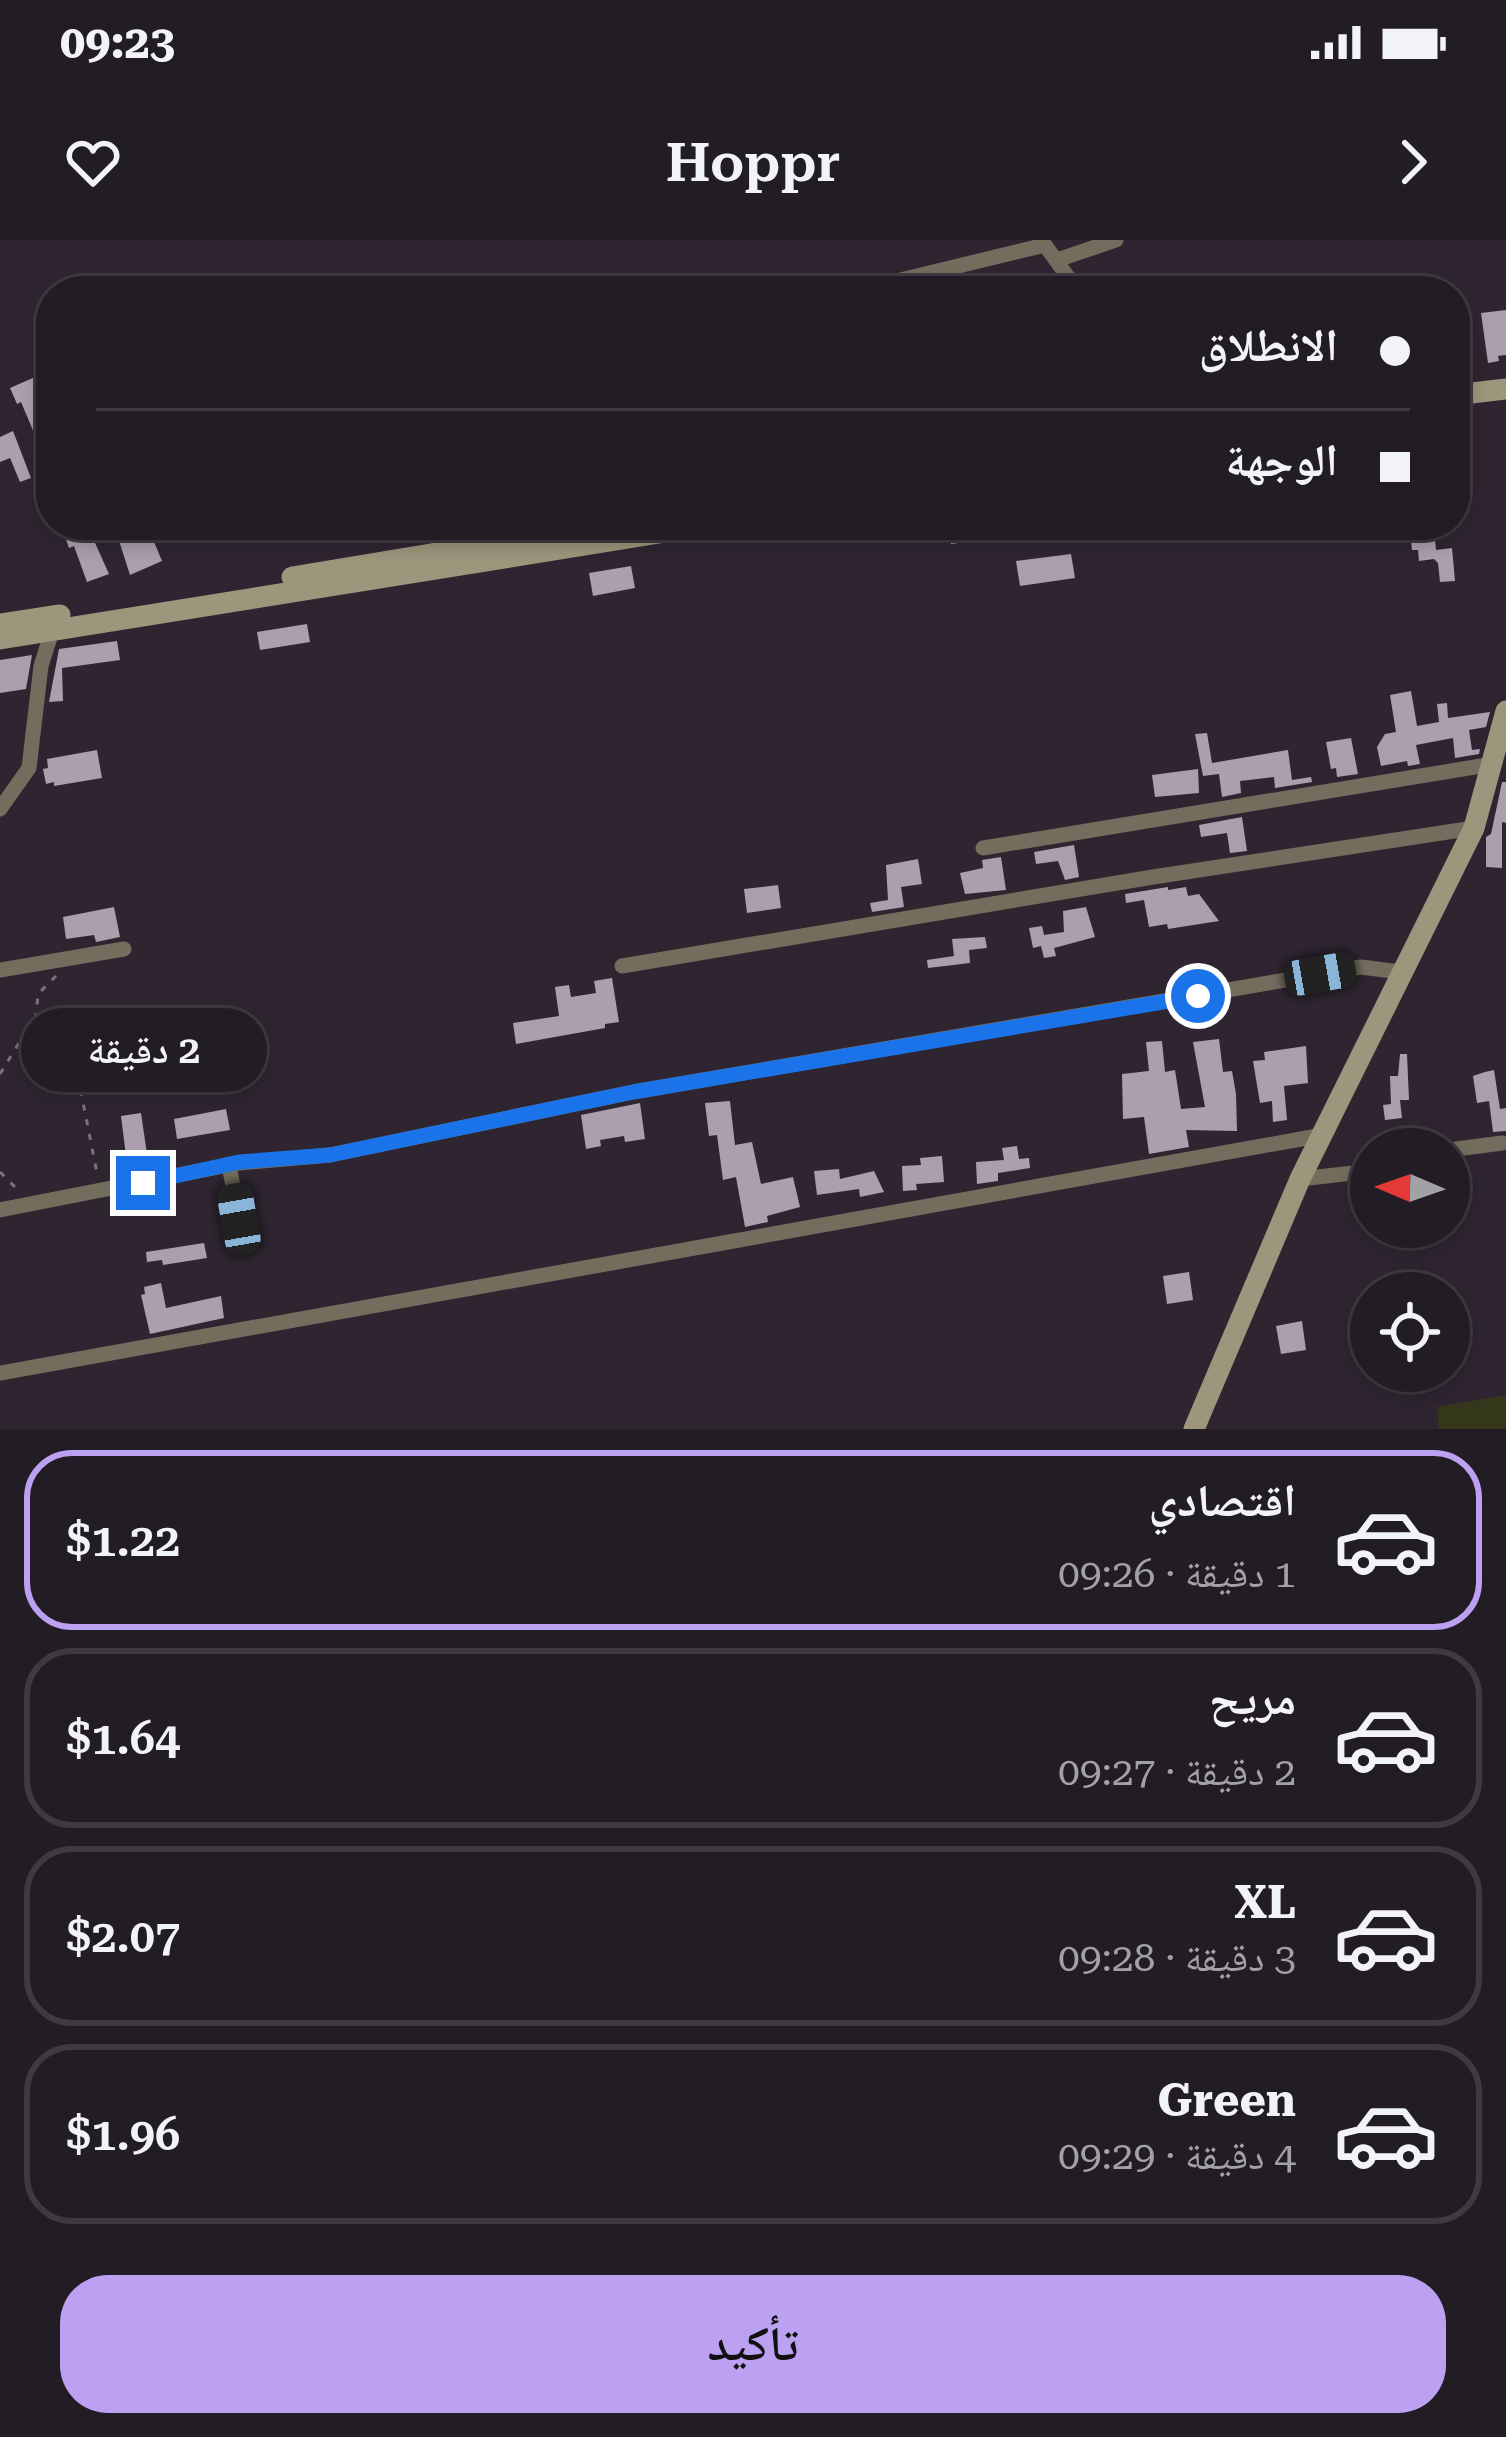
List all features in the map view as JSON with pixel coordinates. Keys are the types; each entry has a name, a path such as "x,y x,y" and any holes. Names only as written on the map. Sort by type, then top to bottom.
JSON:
{"main road":[{"path":"1470,393 1506,389"},
{"path":"0,639 512,540"},
{"path":"481,545 538,540"},
{"path":"0,624 121,613"},
{"path":"1194,1429 1300,1179 1474,828 1506,711"}],"street":[{"path":"1057,260 1116,240"},
{"path":"917,276 1045,245 1068,276"},
{"path":"0,809 29,768 41,666 52,631"},
{"path":"983,848 1493,764"},
{"path":"622,966 1474,828"},
{"path":"0,970 124,949"},
{"path":"0,1210 230,1165 330,1155 633,1092 1361,967 1400,972"},
{"path":"0,1373 1323,1136"},
{"path":"1470,1147 1502,1143"},
{"path":"230,1165 239,1219"},
{"path":"1300,1179 1350,1174"}],"path":[{"path":"0,1074 36,1015 38,994 73,958"},
{"path":"36,1015 77,1072 100,1191"},
{"path":"0,1172 33,1204"}],"green space":[{"path":"1506,1395 1506,1429 1439,1429 1437,1407"}],"building":[{"path":"1506,310 1506,355 1488,363 1481,313"},
{"path":"36,377 36,438 21,402 17,404 10,388"},
{"path":"13,431 31,478 20,482 10,458 0,462 0,437"},
{"path":"66,540 94,540 109,574 87,582 74,546 69,548"},
{"path":"119,540 153,540 162,561 130,575"},
{"path":"1411,540 1435,540 1436,550 1452,548 1455,581 1440,582 1438,563 1419,561 1418,550 1412,550"},
{"path":"1071,554 1075,578 1020,586 1016,561"},
{"path":"631,566 635,588 593,596 589,573"},
{"path":"307,624 310,642 260,650 257,632"},
{"path":"117,641 120,660 62,668 63,701 49,702 59,649"},
{"path":"32,655 26,689 0,693 0,660"},
{"path":"1411,691 1417,726 1439,722 1437,704 1447,703 1448,718 1490,712 1486,727 1469,730 1472,750 1480,749 1479,754 1455,758 1453,738 1416,745 1420,764 1408,766 1407,761 1381,766 1377,747 1385,734 1396,732 1390,695"},
{"path":"1207,733 1212,763 1288,750 1292,780 1311,777 1312,782 1275,788 1274,777 1240,781 1241,793 1222,797 1219,774 1203,776 1195,734"},
{"path":"1351,738 1358,774 1337,777 1326,742"},
{"path":"97,750 102,778 46,784 47,759"},
{"path":"1198,769 1199,793 1155,797 1152,775"},
{"path":"1502,782 1506,782 1506,823 1502,822 1502,868 1486,867 1486,837 1491,834"},
{"path":"1242,817 1247,851 1230,853 1227,833 1201,837 1199,825"},
{"path":"1074,845 1079,877 1065,880 1058,861 1036,864 1034,852"},
{"path":"1001,857 1006,890 965,894 960,873 983,868 982,860"},
{"path":"918,859 922,884 901,887 904,907 872,912 870,903 888,900 886,865"},
{"path":"778,885 781,908 747,913 744,889"},
{"path":"1186,887 1188,896 1199,894 1219,921 1168,929 1167,924 1149,927 1144,900 1126,903 1125,894"},
{"path":"114,907 120,937 96,942 94,935 66,939 63,917"},
{"path":"1086,907 1095,937 1054,948 1056,956 1044,958 1041,946 1033,948 1029,928 1042,926 1044,935 1064,932 1063,911"},
{"path":"985,937 987,948 969,950 970,963 928,968 927,960 954,956 952,939"},
{"path":"612,978 619,1022 516,1044 513,1023 559,1016 555,987 569,985 571,997 596,993 594,981"},
{"path":"1219,1039 1223,1072 1232,1071 1237,1131 1186,1130 1189,1147 1149,1154 1144,1117 1123,1119 1122,1074 1149,1071 1146,1042 1162,1041 1165,1072 1175,1070 1181,1109 1205,1107 1193,1042"},
{"path":"1306,1046 1308,1083 1284,1086 1287,1120 1273,1122 1272,1101 1260,1103 1253,1061 1265,1060 1264,1052"},
{"path":"1400,1054 1407,1054 1409,1100 1400,1100 1402,1118 1385,1120 1383,1105 1391,1104 1390,1076 1398,1076"},
{"path":"1494,1070 1500,1109 1506,1108 1506,1131 1493,1132 1489,1101 1477,1103 1473,1076"},
{"path":"730,1101 735,1145 752,1142 761,1184 793,1177 800,1207 745,1227 736,1177 723,1180 717,1135 709,1136 705,1103"},
{"path":"640,1103 645,1139 600,1140 601,1146 586,1149 581,1115"},
{"path":"226,1109 230,1130 177,1139 174,1119"},
{"path":"141,1113 147,1154 126,1156 121,1116"},
{"path":"1017,1146 1019,1159 1029,1158 1030,1168 998,1173 998,1181 977,1184 976,1162 1004,1160 1002,1148"},
{"path":"942,1156 944,1182 916,1184 917,1190 903,1191 902,1166 921,1165 920,1158"},
{"path":"839,1169 840,1179 874,1171 884,1192 860,1197 859,1189 817,1195 814,1171"},
{"path":"204,1243 207,1258 163,1265 162,1260 147,1262 146,1252"},
{"path":"1189,1272 1193,1300 1167,1304 1163,1276"},
{"path":"161,1283 166,1308 221,1296 224,1318 150,1334 141,1295 144,1287"},
{"path":"1302,1321 1306,1350 1281,1354 1276,1326"}],"route":[{"path":"143,1183 239,1162 330,1155 633,1092 1198,996"}]}
